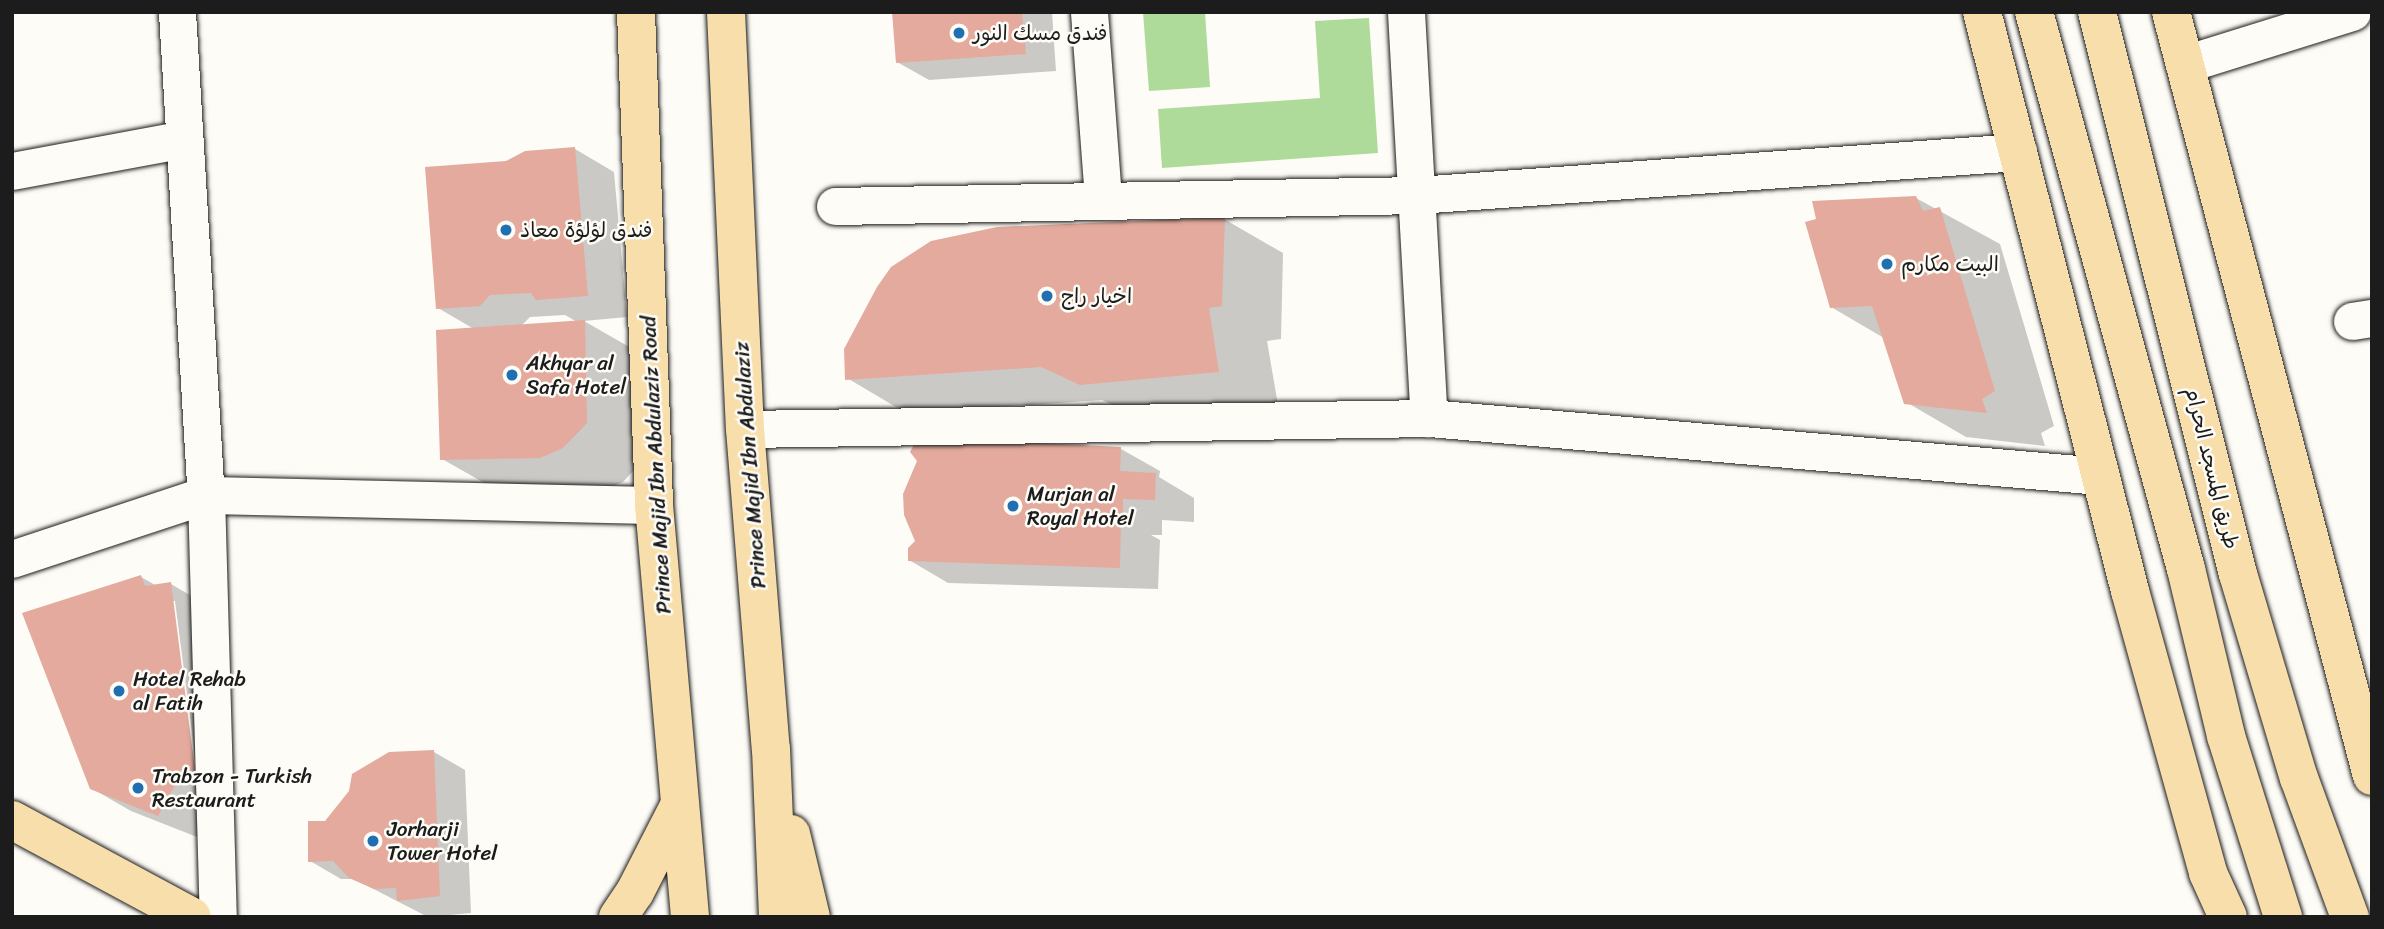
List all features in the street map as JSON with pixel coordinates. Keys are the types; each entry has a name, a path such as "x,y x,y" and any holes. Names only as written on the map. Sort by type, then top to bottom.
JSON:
{"main road":[{"name":"Prince Majid Ibn Abdulaziz Road","path":"636,12 654,505 690,917"},
{"name":"Prince Majid Ibn Abdulaziz","path":"726,12 746,429 771,749 778,917"},
{"path":"2034,12 2186,569 2226,736 2283,917"},
{"name":"طريق المسجد الحرام","path":"2097,12 2242,578 2299,778 2350,917"},
{"path":"2171,12 2372,776"},
{"path":"1984,15 2100,476 2208,873 2228,917"},
{"path":"771,749 811,917"},
{"path":"618,917 635,892 679,806"},
{"path":"12,820 192,917"}],"street":[{"path":"177,12 206,495 218,917"},
{"path":"1090,12 1103,199"},
{"path":"1406,12 1429,418"},
{"path":"2185,64 2352,12"},
{"path":"12,171 184,138"},
{"path":"835,206 1417,195 2018,152"},
{"path":"746,429 1429,418 2100,476"},
{"path":"12,559 206,495 654,505"}],"green space":[{"path":"1143,12 1205,12 1210,87 1149,91"},
{"path":"1369,18 1378,153 1162,168 1158,109 1320,98 1315,21"}],"building":[{"name":"فندق مسك النور","path":"892,12 1022,12 1026,54 896,63"},
{"name":"فندق لؤلؤة معاذ","path":"575,147 588,296 536,300 531,293 490,295 480,306 436,309 425,167 506,161 525,151"},
{"name":"البيت مكارم","path":"1916,196 1923,211 1940,207 1995,391 1982,399 1987,413 1904,404 1872,306 1830,308 1805,222 1816,219 1812,201"},
{"name":"اخيار راج","path":"1225,217 1222,306 1209,308 1219,372 1080,385 1041,367 845,380 844,349 877,287 891,267 931,241 997,227"},
{"name":"Akhyar al Safa Hotel","path":"585,320 587,423 563,448 540,458 440,460 436,330"},
{"name":"Murjan al Royal Hotel","path":"918,437 1121,447 1120,471 1156,473 1155,500 1123,499 1123,514 1097,513 1121,516 1120,568 908,561 908,548 915,541 904,515 903,494 917,461 910,452"},
{"name":"Hotel Rehab al Fatih","path":"141,575 145,586 171,582 195,770 181,774 158,816 90,789 22,613"},
{"name":"Jorharji Tower Hotel","path":"434,750 440,896 397,901 396,888 374,889 349,878 333,861 308,862 308,821 325,821 349,791 352,774 389,752"}],"place":[{"name":"فندق مسك النور","path":"959,33"},
{"name":"فندق لؤلؤة معاذ","path":"506,230"},
{"name":"البيت مكارم","path":"1887,264"},
{"name":"اخيار راج","path":"1047,296"},
{"name":"Akhyar al Safa Hotel","path":"512,375"},
{"name":"Murjan al Royal Hotel","path":"1013,506"},
{"name":"Hotel Rehab al Fatih","path":"119,691"},
{"name":"Trabzon - Turkish Restaurant","path":"138,788"},
{"name":"Jorharji Tower Hotel","path":"373,841"}]}
